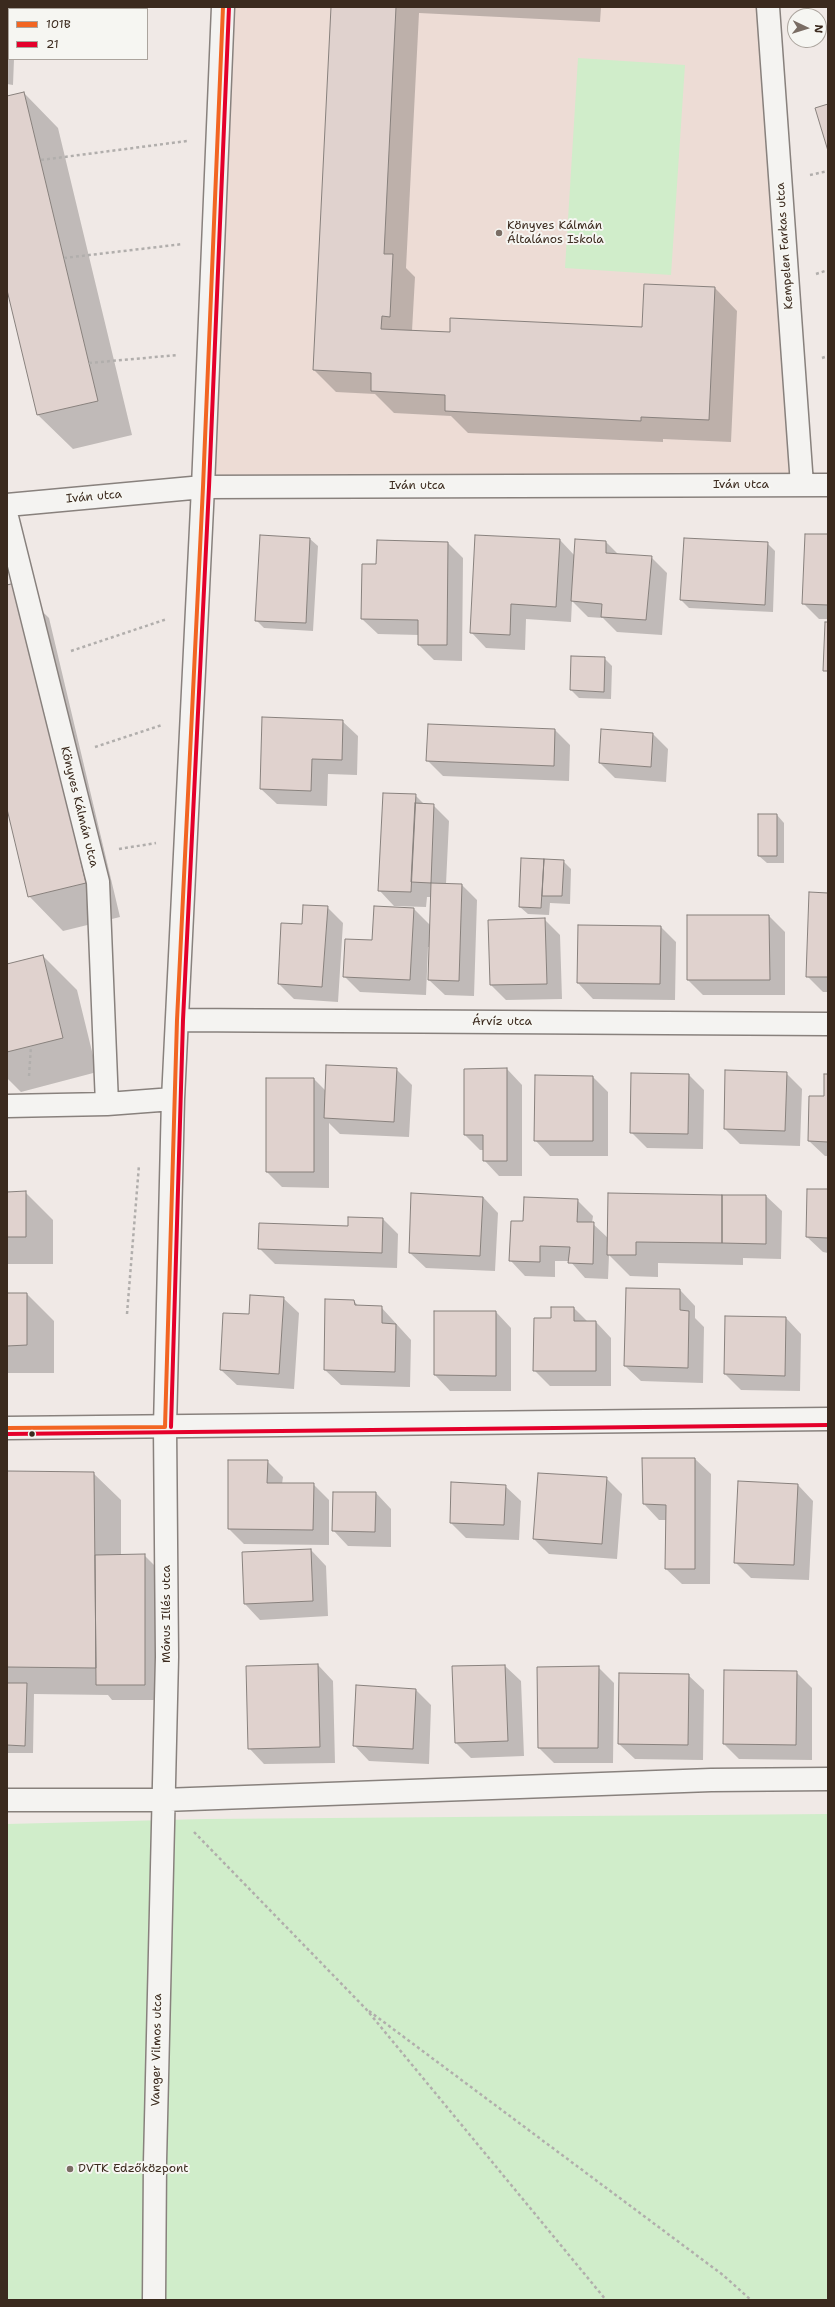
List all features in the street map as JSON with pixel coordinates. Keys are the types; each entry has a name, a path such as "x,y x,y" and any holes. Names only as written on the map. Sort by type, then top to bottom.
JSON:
{"street":[{"path":"165,1427 173,1099 203,487 223,7"},
{"name":"Kempelen Farkas utca","path":"768,7 802,485"},
{"name":"Iván utca","path":"7,505 203,487 828,485"},
{"name":"Könyves Kálmán utca","path":"7,517 98,882 107,1104"},
{"name":"Árvíz utca","path":"177,1020 828,1024"},
{"path":"7,1106 107,1104 173,1099"},
{"path":"7,1428 828,1419"},
{"name":"Mónus Illés utca","path":"163,1800 168,1657 165,1427"},
{"path":"7,1800 163,1800 703,1780 828,1779"},
{"name":"Vanger Vilmos utca","path":"154,2300 155,2162 163,1800"}],"path":[{"path":"40,160 189,141"},
{"path":"64,258 185,243"},
{"path":"89,363 180,355"},
{"path":"43,661 168,618"},
{"path":"66,757 170,722"},
{"path":"90,854 162,842"},
{"path":"163,1800 366,2009 606,2300"},
{"path":"366,2009 723,2275 751,2300"}],"shaded area":[{"name":"Könyves Kálmán Általános Iskola","path":"223,7 768,7 802,485 203,487"}],"green space":[{"path":"578,58 685,65 671,275 565,268"},
{"path":"828,1814 828,2300 7,2300 7,1824 206,1819"}],"building":[{"path":"331,7 396,7 384,254 393,254 390,317 382,316 381,329 450,332 450,318 642,327 644,284 715,287 709,420 641,417 641,421 445,411 445,395 371,391 371,373 313,370"},
{"path":"24,92 98,401 37,415 7,290 7,96"},
{"path":"828,104 828,151 815,108"},
{"path":"805,534 828,534 828,605 802,604"},
{"path":"260,535 310,538 306,623 255,621"},
{"path":"475,535 560,539 556,607 511,604 510,635 470,633"},
{"path":"684,538 768,542 765,605 680,600"},
{"path":"575,539 606,541 606,553 652,556 646,620 601,617 602,604 571,601"},
{"path":"377,540 448,542 447,645 418,645 418,620 361,619 362,564 376,564"},
{"path":"15,583 86,883 28,897 7,809 7,585"},
{"path":"825,622 828,622 828,671 823,671"},
{"path":"571,656 605,657 604,692 570,690"},
{"path":"262,717 343,720 342,760 312,759 311,791 260,789"},
{"path":"428,724 555,729 554,766 426,761"},
{"path":"601,729 653,733 651,767 599,763"},
{"path":"383,793 416,794 411,892 378,891"},
{"path":"415,803 434,804 431,883 411,882"},
{"path":"758,814 777,814 777,856 758,856"},
{"path":"521,858 544,859 541,908 519,907"},
{"path":"544,859 564,860 562,896 542,896"},
{"path":"431,883 462,884 459,981 428,980"},
{"path":"809,892 828,893 828,977 806,977"},
{"path":"303,905 328,906 322,987 278,984 281,923 302,924"},
{"path":"374,906 414,908 410,980 343,977 345,939 372,940"},
{"path":"687,915 769,915 770,980 687,980"},
{"path":"545,918 547,984 490,985 488,920"},
{"path":"578,925 661,926 660,984 577,983"},
{"path":"43,955 63,1038 7,1052 7,964"},
{"path":"326,1065 397,1068 394,1122 324,1118"},
{"path":"507,1068 507,1161 483,1161 483,1135 464,1135 464,1069"},
{"path":"725,1070 787,1072 785,1131 724,1129"},
{"path":"631,1073 689,1074 688,1134 630,1133"},
{"path":"824,1074 828,1074 828,1142 808,1141 809,1096 824,1096"},
{"path":"535,1075 593,1076 593,1141 534,1141"},
{"path":"266,1078 314,1078 314,1172 266,1172"},
{"path":"807,1189 828,1189 828,1238 806,1237"},
{"path":"26,1191 26,1237 7,1237 7,1192"},
{"path":"411,1193 483,1197 480,1256 409,1253"},
{"path":"608,1193 722,1195 722,1243 636,1242 636,1255 607,1255"},
{"path":"722,1195 766,1195 766,1244 722,1243"},
{"path":"524,1197 578,1199 577,1222 594,1222 593,1264 568,1263 570,1247 540,1246 540,1262 509,1261 511,1221 523,1221"},
{"path":"348,1217 383,1218 382,1253 258,1249 259,1223 348,1226"},
{"path":"626,1288 680,1289 680,1310 689,1311 688,1368 624,1366"},
{"path":"7,1293 27,1293 27,1345 7,1346"},
{"path":"250,1295 284,1297 279,1374 220,1370 223,1313 249,1314"},
{"path":"325,1299 354,1300 355,1305 382,1306 382,1323 396,1324 395,1372 324,1370"},
{"path":"551,1307 574,1307 574,1321 596,1321 596,1371 533,1371 534,1318 551,1318"},
{"path":"434,1311 496,1311 496,1376 434,1375"},
{"path":"725,1316 786,1317 785,1376 724,1374"},
{"path":"642,1458 695,1458 695,1569 665,1569 666,1505 643,1504"},
{"path":"228,1460 268,1460 267,1483 314,1483 313,1530 228,1529"},
{"path":"7,1471 94,1472 96,1668 7,1667"},
{"path":"538,1473 607,1477 602,1544 533,1539"},
{"path":"738,1481 798,1484 794,1565 734,1563"},
{"path":"451,1482 506,1485 504,1525 450,1523"},
{"path":"333,1492 376,1492 375,1532 332,1531"},
{"path":"311,1549 313,1601 244,1604 242,1552"},
{"path":"145,1554 145,1685 96,1685 95,1555"},
{"path":"318,1664 320,1747 248,1749 246,1666"},
{"path":"505,1665 508,1741 455,1743 452,1666"},
{"path":"599,1666 598,1748 538,1748 537,1667"},
{"path":"724,1670 797,1671 796,1745 723,1744"},
{"path":"619,1673 689,1674 688,1745 618,1744"},
{"path":"7,1683 27,1683 25,1746 7,1745"},
{"path":"356,1685 416,1689 413,1749 353,1746"}],"transit line":[{"name":"101B","path":"165,1427 177,1020 203,487 223,7"},
{"name":"21","path":"171,1427 183,1020 209,487 229,7"},
{"name":"21","path":"7,1434 828,1425"},
{"name":"101B","path":"7,1428 165,1427"}],"place":[{"name":"Könyves Kálmán Általános Iskola","path":"499,233"},
{"name":"DVTK Edzőközpont","path":"70,2169"}]}
